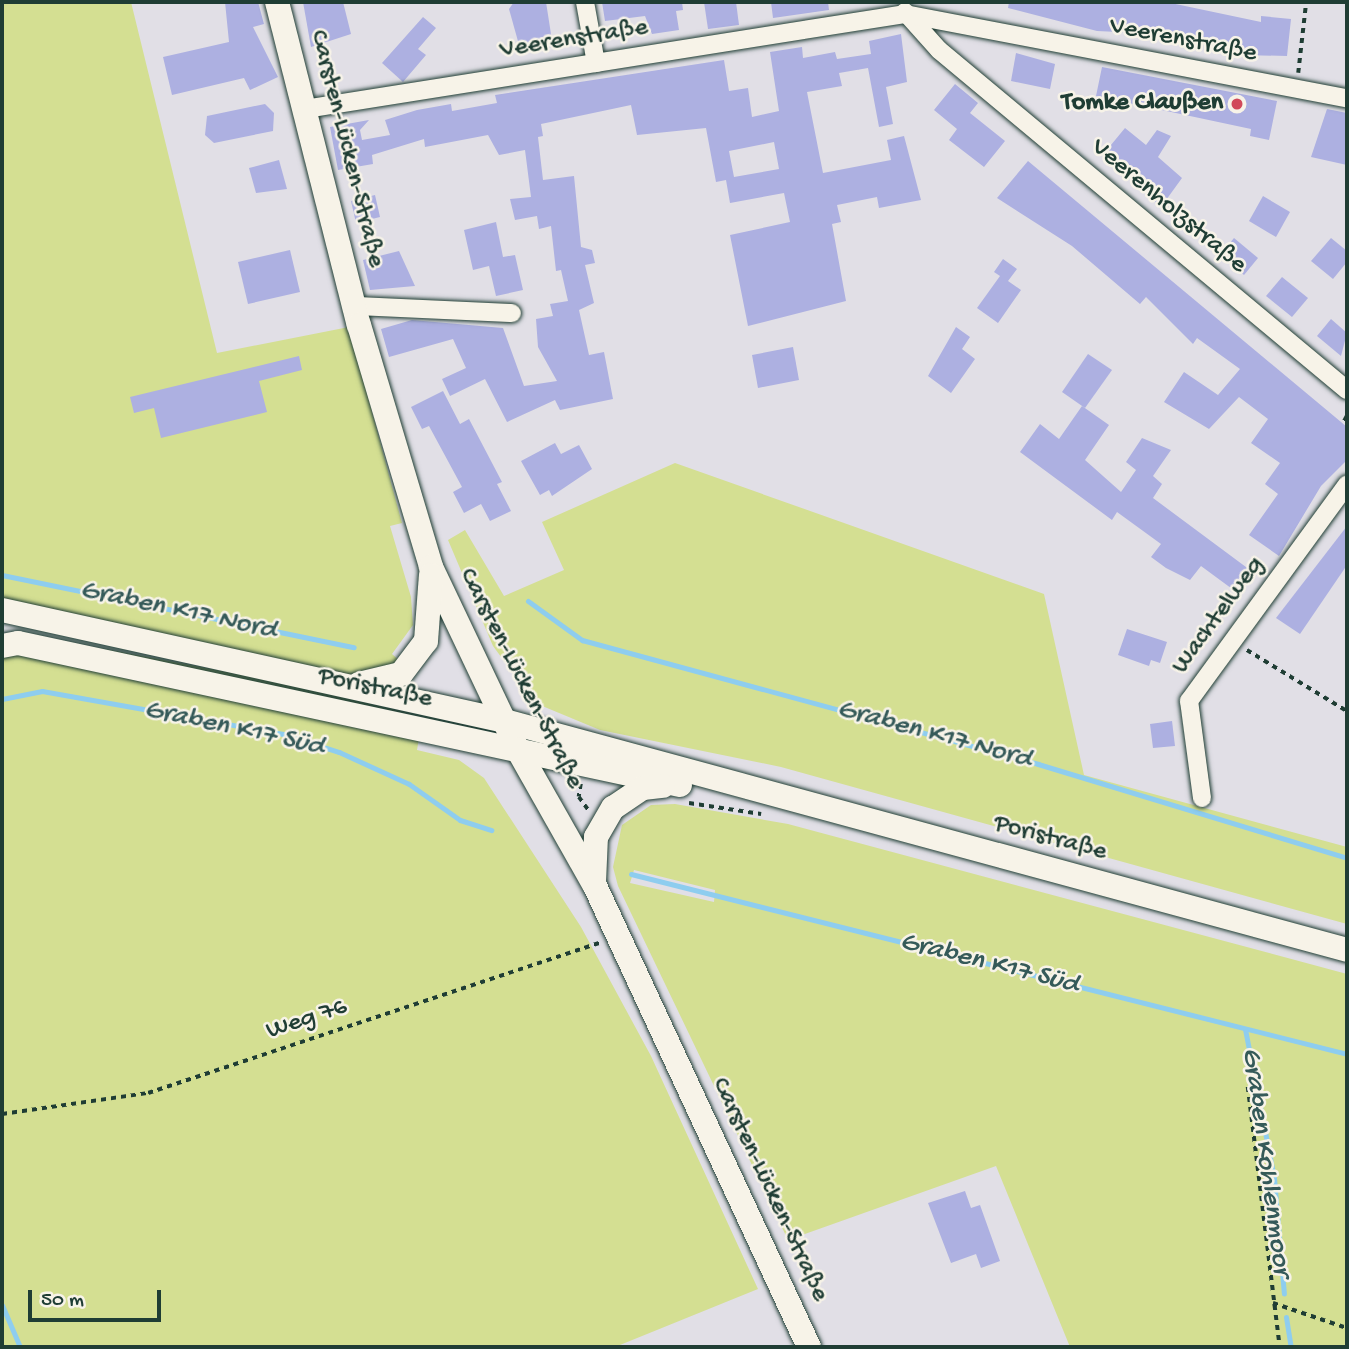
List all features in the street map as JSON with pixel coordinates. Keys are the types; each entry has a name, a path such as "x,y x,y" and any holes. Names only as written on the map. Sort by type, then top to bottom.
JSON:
{"main road":[{"name":"Carsten-Lücken-Straße","path":"277,2 355,306 431,567 518,750 595,886 809,1347"},
{"path":"341,686 387,682 411,663 432,623 431,567"},
{"name":"Poristraße","path":"2,610 505,721 737,789 1347,950"},
{"name":"Poristraße","path":"2,629 76,626"},
{"name":"Poristraße","path":"2,646 18,643 674,785 737,789"},
{"path":"595,886 596,837 613,808 643,788 674,785"}],"street":[{"path":"585,2 596,63"},
{"name":"Veerenstraße","path":"305,109 596,63 904,8 1347,98"},
{"name":"Veerenholzstraße","path":"904,8 939,50 1347,390"},
{"path":"355,306 512,313"},
{"name":"Wachtelweg","path":"1202,798 1189,701 1347,484"}],"path":[{"path":"1296,89 1306,2"},
{"path":"1344,421 1347,415"},
{"path":"1233,641 1347,712"},
{"name":"Weg 76","path":"2,1114 148,1093 618,937"},
{"path":"1248,1087 1280,1347"},
{"path":"1273,1303 1347,1328"}],"green space":[{"path":"2,2 131,2 217,353 349,327 402,523 390,526 411,597 413,625 392,654 402,663 345,679 2,605"},
{"path":"675,463 1044,594 1084,775 1347,847 1347,924 781,767 600,730 535,703 493,646 448,540 465,530 504,596 564,570 542,522"},
{"path":"30,635 274,681 420,716 235,681"},
{"path":"15,654 419,738 417,750 459,760 484,778 581,927 651,1056 758,1289 615,1347 2,1347 2,656"},
{"path":"675,804 788,824 1347,974 1347,1347 1070,1347 996,1166 788,1240 618,886 613,867 622,825 651,805","holes":["634,870 715,890 714,902 630,883"]}],"building":[{"path":"225,2 258,2 264,24 253,27 278,77 250,90 244,78 172,95 163,57 229,42"},
{"path":"303,2 343,2 351,34 311,47"},
{"path":"514,2 546,2 553,47 521,52 509,9"},
{"path":"602,2 682,2 683,10 676,11 679,30 652,34 645,16 605,21"},
{"path":"704,2 736,2 739,25 708,29"},
{"path":"771,2 828,2 829,10 773,18"},
{"path":"1009,2 1166,2 1261,22 1261,16 1291,19 1287,56 1242,55 1204,47 1206,40 1161,34 1097,31 1008,8"},
{"path":"423,17 436,28 418,49 426,55 403,82 382,63"},
{"path":"901,34 907,82 886,87 893,124 879,127 868,68 839,73 842,86 807,92 823,173 891,160 887,140 904,136 921,200 879,208 877,197 837,205 841,222 832,224 846,301 748,326 730,235 790,222 784,193 730,203 726,180 716,182 706,128 637,135 631,105 541,124 543,136 538,137 543,180 574,176 581,247 592,250 595,263 585,265 594,303 579,310 589,355 604,352 613,399 560,410 555,400 507,422 485,379 450,396 442,379 466,368 453,339 389,357 381,329 412,320 503,328 524,386 557,381 538,347 536,319 553,316 550,304 568,301 561,270 556,271 551,226 539,229 537,216 515,220 510,199 531,197 525,150 499,155 488,135 425,147 424,139 372,155 373,164 338,170 330,127 369,120 360,130 362,140 390,135 385,120 417,110 451,104 452,111 497,103 495,95 724,60 729,91 748,88 752,117 779,111 770,52 802,47 803,58 835,52 837,59 871,54 869,41","holes":["774,142 779,169 734,177 729,151"]},
{"path":"1016,53 1055,64 1050,89 1011,81"},
{"path":"1102,67 1277,101 1269,140 1250,136 1251,129 1096,96"},
{"path":"955,84 978,103 970,113 1005,141 984,167 949,140 957,129 934,110"},
{"path":"265,104 274,113 273,131 214,143 205,135 207,116"},
{"path":"1327,109 1347,113 1347,165 1311,157"},
{"path":"1125,128 1146,145 1157,130 1171,136 1158,157 1182,178 1161,207 1140,188 1145,182 1106,151"},
{"path":"279,160 287,189 256,193 249,168"},
{"path":"1028,161 1347,427 1347,460 1321,486 1279,556 1249,535 1278,494 1265,484 1280,463 1251,443 1268,419 1239,397 1209,429 1164,402 1184,372 1218,395 1240,369 1197,338 1193,344 1146,297 1140,304 1072,246 997,198"},
{"path":"375,195 380,217 356,223 351,201"},
{"path":"1263,196 1290,212 1276,237 1249,221"},
{"path":"496,222 503,257 515,255 523,290 496,296 489,266 473,270 464,230"},
{"path":"1234,238 1258,258 1244,275 1220,255"},
{"path":"1331,238 1347,251 1347,262 1333,279 1311,261"},
{"path":"290,250 300,292 248,304 238,262"},
{"path":"399,251 415,286 370,290 363,260"},
{"path":"1003,259 1017,269 1008,281 1021,290 998,323 977,308 1000,276 994,272"},
{"path":"1282,277 1308,298 1292,317 1266,296"},
{"path":"1331,319 1347,333 1341,356 1317,336"},
{"path":"956,327 970,337 962,349 975,359 951,393 928,376"},
{"path":"793,347 799,380 758,388 752,355"},
{"path":"1088,354 1112,370 1085,408 1062,392"},
{"path":"299,356 302,370 259,381 267,412 161,438 154,408 134,413 130,397"},
{"path":"443,391 460,424 469,419 502,482 497,484 511,511 490,521 481,504 464,513 453,492 462,487 429,426 422,429 411,407"},
{"path":"1082,406 1109,425 1085,460 1121,492 1136,470 1126,462 1142,438 1171,450 1153,476 1162,484 1153,498 1254,573 1239,594 1201,566 1190,580 1166,568 1151,557 1161,544 1117,512 1112,520 1020,452 1040,424 1059,439"},
{"path":"555,443 561,454 579,445 592,469 552,496 549,490 540,495 521,461"},
{"path":"1347,526 1347,565 1300,634 1276,618"},
{"path":"1127,629 1167,642 1160,663 1151,660 1149,666 1118,655"},
{"path":"1172,721 1175,746 1153,748 1150,724"},
{"path":"965,1191 971,1208 980,1205 1000,1261 981,1268 976,1254 951,1263 928,1203"}],"waterway":[{"name":"Graben K17 Nord","path":"2,575 354,647"},
{"name":"Graben K17 Nord","path":"528,601 582,640 1038,764 1347,858"},
{"name":"Graben K17 Süd","path":"2,699 42,691 283,734 339,752 409,784 460,820 491,830"},
{"name":"Graben K17 Süd","path":"631,874 1347,1054"},
{"name":"Graben Kohlenmoor","path":"1245,1029 1274,1178 1284,1294"},
{"name":"Graben K17 Süd","path":"2,1305 20,1347"},
{"name":"Graben Kohlenmoor","path":"1286,1317 1291,1347"}],"place":[{"name":"Tomke Claußen","path":"1237,104"}]}
